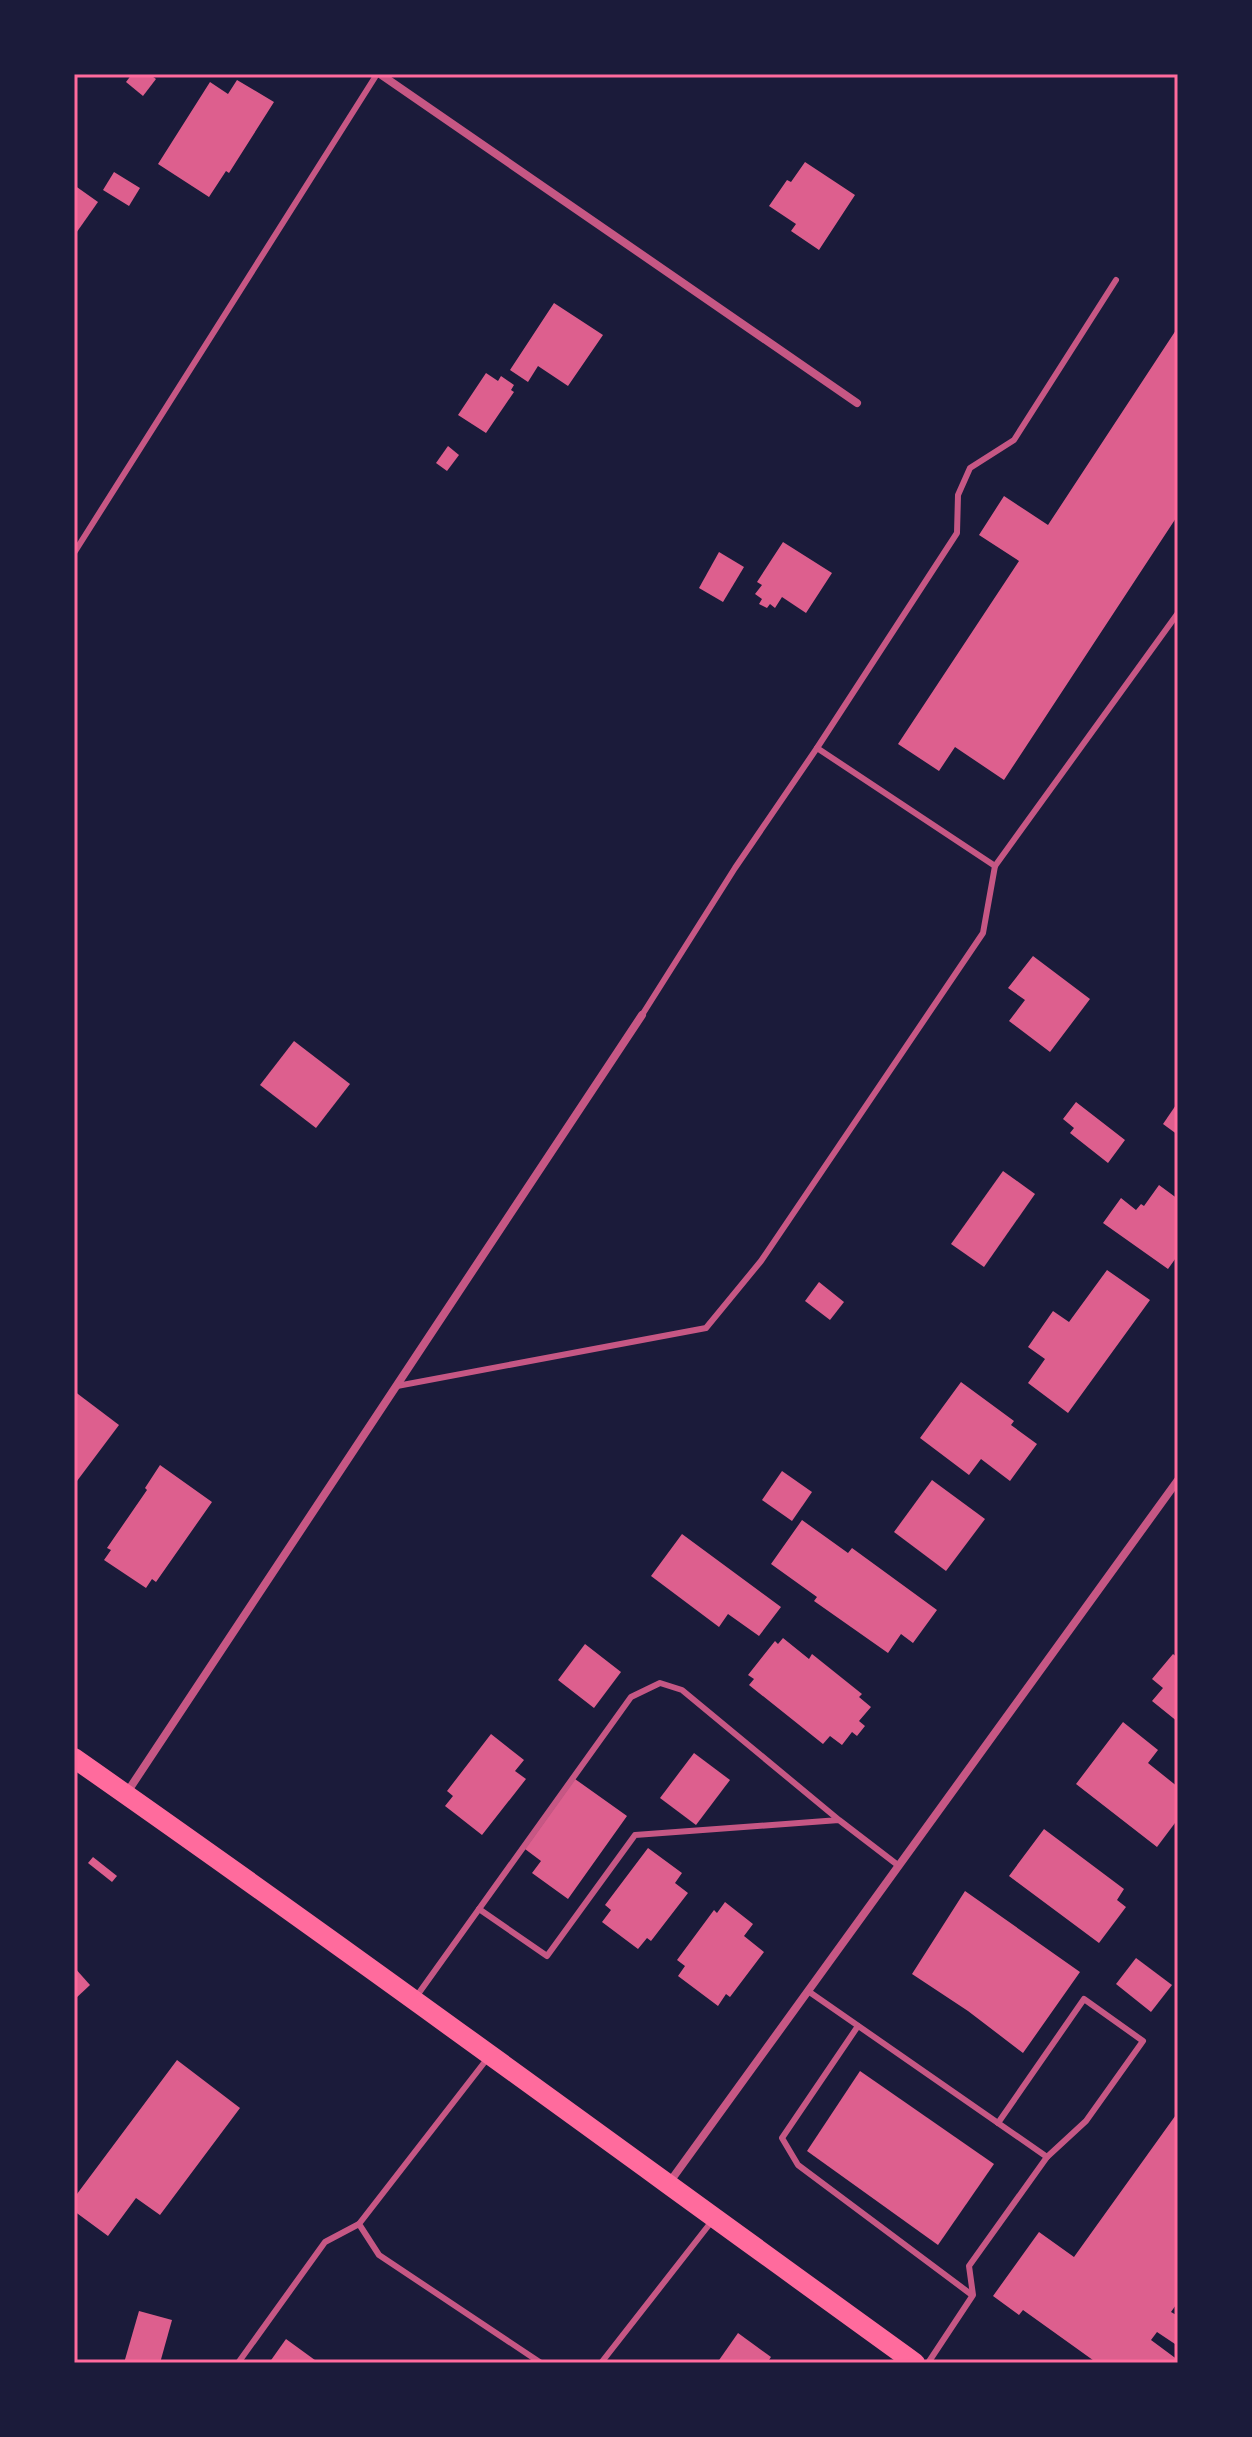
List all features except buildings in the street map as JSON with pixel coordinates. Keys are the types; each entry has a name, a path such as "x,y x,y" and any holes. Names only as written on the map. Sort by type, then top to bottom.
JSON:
{"main road":[{"path":"74,1758 285,1904 489,2056 669,2183 894,2357 915,2363"}],"street":[{"path":"378,74 857,403"},
{"path":"126,1794 642,1015"},
{"path":"669,2183 1178,1480"}],"lane":[{"path":"74,553 378,74"},
{"path":"642,1015 735,868 957,533 958,495 970,468 1014,440 1116,280"},
{"path":"397,1386 706,1328 761,1261 983,933 995,866 1178,613"},
{"path":"817,748 995,866"},
{"path":"413,2000 631,1697 660,1683 682,1690 899,1866"},
{"path":"479,1909 547,1956 635,1835 839,1820"},
{"path":"808,1991 1047,2157"},
{"path":"928,2363 973,2295 969,2266 1047,2157 1086,2121 1143,2041 1084,1999 998,2123"},
{"path":"858,2026 782,2138 798,2165 973,2295"},
{"path":"238,2363 325,2242 359,2224 489,2056"},
{"path":"601,2363 715,2217"},
{"path":"359,2224 379,2255 541,2363"}]}
